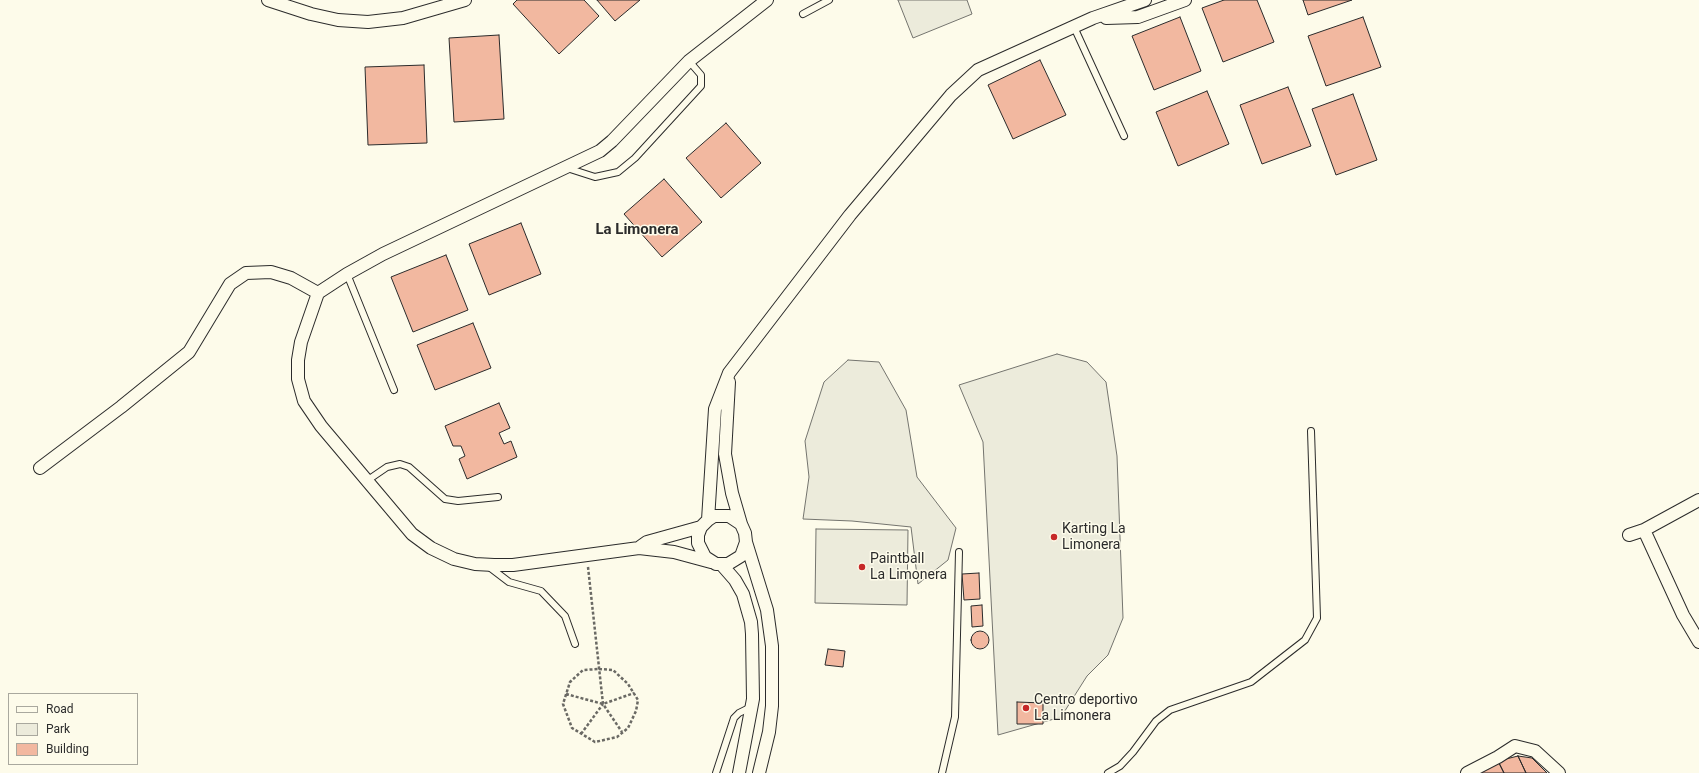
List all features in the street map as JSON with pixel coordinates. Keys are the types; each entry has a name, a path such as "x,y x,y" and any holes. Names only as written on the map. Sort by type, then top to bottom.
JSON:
{"street":[{"path":"268,0 311,14 338,20 368,22 403,18 465,0"},
{"path":"746,542 741,556 735,561 716,563 674,552 639,548 513,565 487,565 454,559 431,548 412,534 321,426 304,401 300,387 298,360 301,342 318,293 347,274 383,254 519,189 567,168 600,151 612,141 689,61 767,0"},
{"path":"739,773 751,708 754,668 751,622 742,594 735,580 716,563 705,557 698,542 705,523 715,409 729,373 850,215 962,84 978,70 1093,18 1145,0"},
{"path":"1093,18 1138,17 1185,0"},
{"path":"40,468 110,416 189,352 230,284 246,273 271,272 291,278 318,293"},
{"path":"729,373 725,454 732,493 768,610 772,646 772,706 769,732 759,773"},
{"path":"1629,535 1644,530 1699,500"},
{"path":"639,548 647,542 705,523 714,516 729,516 741,524"},
{"path":"1644,530 1683,615 1699,642"},
{"path":"1467,773 1498,757 1515,746 1535,751 1558,773"}],"lane":[{"path":"803,14 829,0"},
{"path":"1074,27 1124,136"},
{"path":"567,168 595,177 618,172 635,158 701,86 701,75 689,61"},
{"path":"347,274 394,390"},
{"path":"1108,773 1124,762 1156,721 1170,710 1252,682 1305,640 1317,618 1311,431"},
{"path":"368,480 387,467 400,464 408,467 445,499 458,501 498,497"},
{"path":"942,773 955,717 959,552"},
{"path":"487,565 509,582 542,591 565,616 575,644"},
{"path":"716,773 734,718 739,713 751,708"}],"path":[{"path":"586,555 603,704 622,732"},
{"path":"583,670 613,670 628,684 634,693 638,700 636,711 628,728 617,737 596,742 572,728 563,704 570,682 583,670"},
{"path":"581,734 603,704 634,693"},
{"path":"566,694 603,704"}],"green space":[{"path":"898,0 967,0 972,14 913,38"},
{"name":"Karting La Limonera","path":"1057,354 1087,362 1106,382 1117,456 1123,618 1108,655 1087,676 1061,717 998,735 983,442 959,385"},
{"path":"848,360 879,362 906,410 917,477 956,528 948,560 918,584 911,527 852,521 803,519 809,477 805,441 824,382"},
{"name":"Paintball La Limonera","path":"816,529 908,530 907,605 815,603"}],"building":[{"path":"517,0 584,0 599,16 559,54 513,4"},
{"path":"597,0 640,0 615,21"},
{"path":"1224,0 1257,0 1274,42 1223,62 1202,8"},
{"path":"1303,0 1352,0 1308,15"},
{"path":"1180,17 1201,71 1154,90 1132,36"},
{"path":"1363,17 1381,67 1326,86 1308,36"},
{"path":"499,35 504,119 454,122 449,38"},
{"path":"1040,60 1066,115 1013,139 988,85"},
{"path":"424,65 427,143 368,145 365,67"},
{"path":"1288,87 1311,146 1262,164 1240,105"},
{"path":"1207,91 1229,144 1178,166 1156,112"},
{"path":"1353,94 1377,160 1336,175 1312,109"},
{"path":"726,123 761,163 721,198 686,158"},
{"path":"664,179 702,222 662,257 624,214"},
{"path":"521,223 541,274 489,295 469,244"},
{"path":"446,255 468,310 413,332 391,277"},
{"path":"473,323 491,368 435,390 417,345"},
{"path":"499,403 510,428 499,433 504,444 511,441 517,457 467,479 459,459 465,456 461,446 453,446 445,426"},
{"path":"979,573 980,599 964,600 962,574"},
{"path":"982,605 983,626 972,627 971,606"},
{"path":"980,631 986,634 989,640 986,646 980,649 974,646 971,640 974,634"},
{"path":"828,649 845,651 843,667 825,665"},
{"path":"1017,702 1043,703 1043,724 1017,724"},
{"path":"1518,756 1532,758 1547,773 1526,773"},
{"path":"1518,756 1526,773 1504,773 1498,761"},
{"path":"1498,761 1504,773 1479,773"}],"place":[{"name":"Karting La Limonera","path":"1054,537"},
{"name":"Paintball La Limonera","path":"862,567"},
{"name":"Centro deportivo La Limonera","path":"1026,708"}],"district":[{"name":"La Limonera","path":"637,230"}]}
